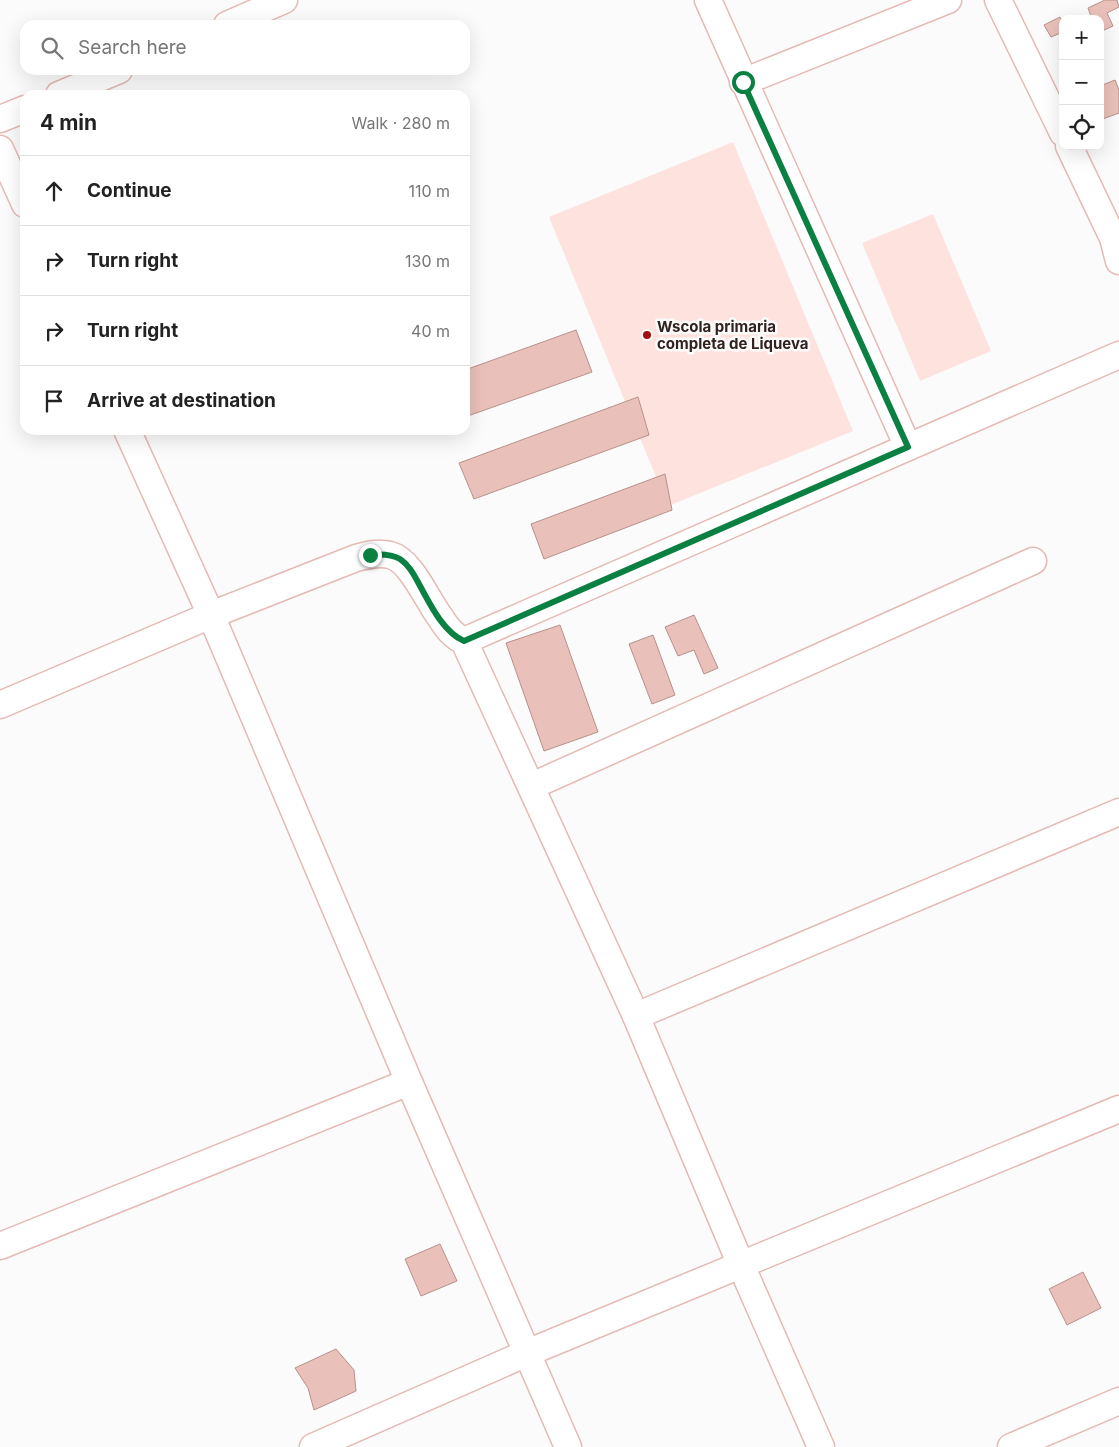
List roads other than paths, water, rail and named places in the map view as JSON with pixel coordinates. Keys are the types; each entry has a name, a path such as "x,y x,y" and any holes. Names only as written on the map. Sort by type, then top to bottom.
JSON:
{"street":[{"path":"232,15 284,0"},
{"path":"708,0 743,82 908,447"},
{"path":"743,82 948,0"},
{"path":"998,0 1059,125"},
{"path":"71,90 107,75"},
{"path":"0,120 20,111"},
{"path":"0,149 20,193"},
{"path":"1071,150 1117,244"},
{"path":"464,641 1119,354"},
{"path":"129,435 211,615 409,1082 568,1447"},
{"path":"0,705 211,615 356,558 370,555 390,555 400,559 409,567 445,625 455,637 464,641 636,1016 741,1265 822,1447"},
{"path":"532,786 1033,560"},
{"path":"636,1016 1119,812"},
{"path":"0,1246 409,1082"},
{"path":"313,1447 527,1353 1119,1109"},
{"path":"1011,1447 1119,1401"}],"place":[{"name":"Wscola primaria completa de Liqueva","path":"647,335"}]}
